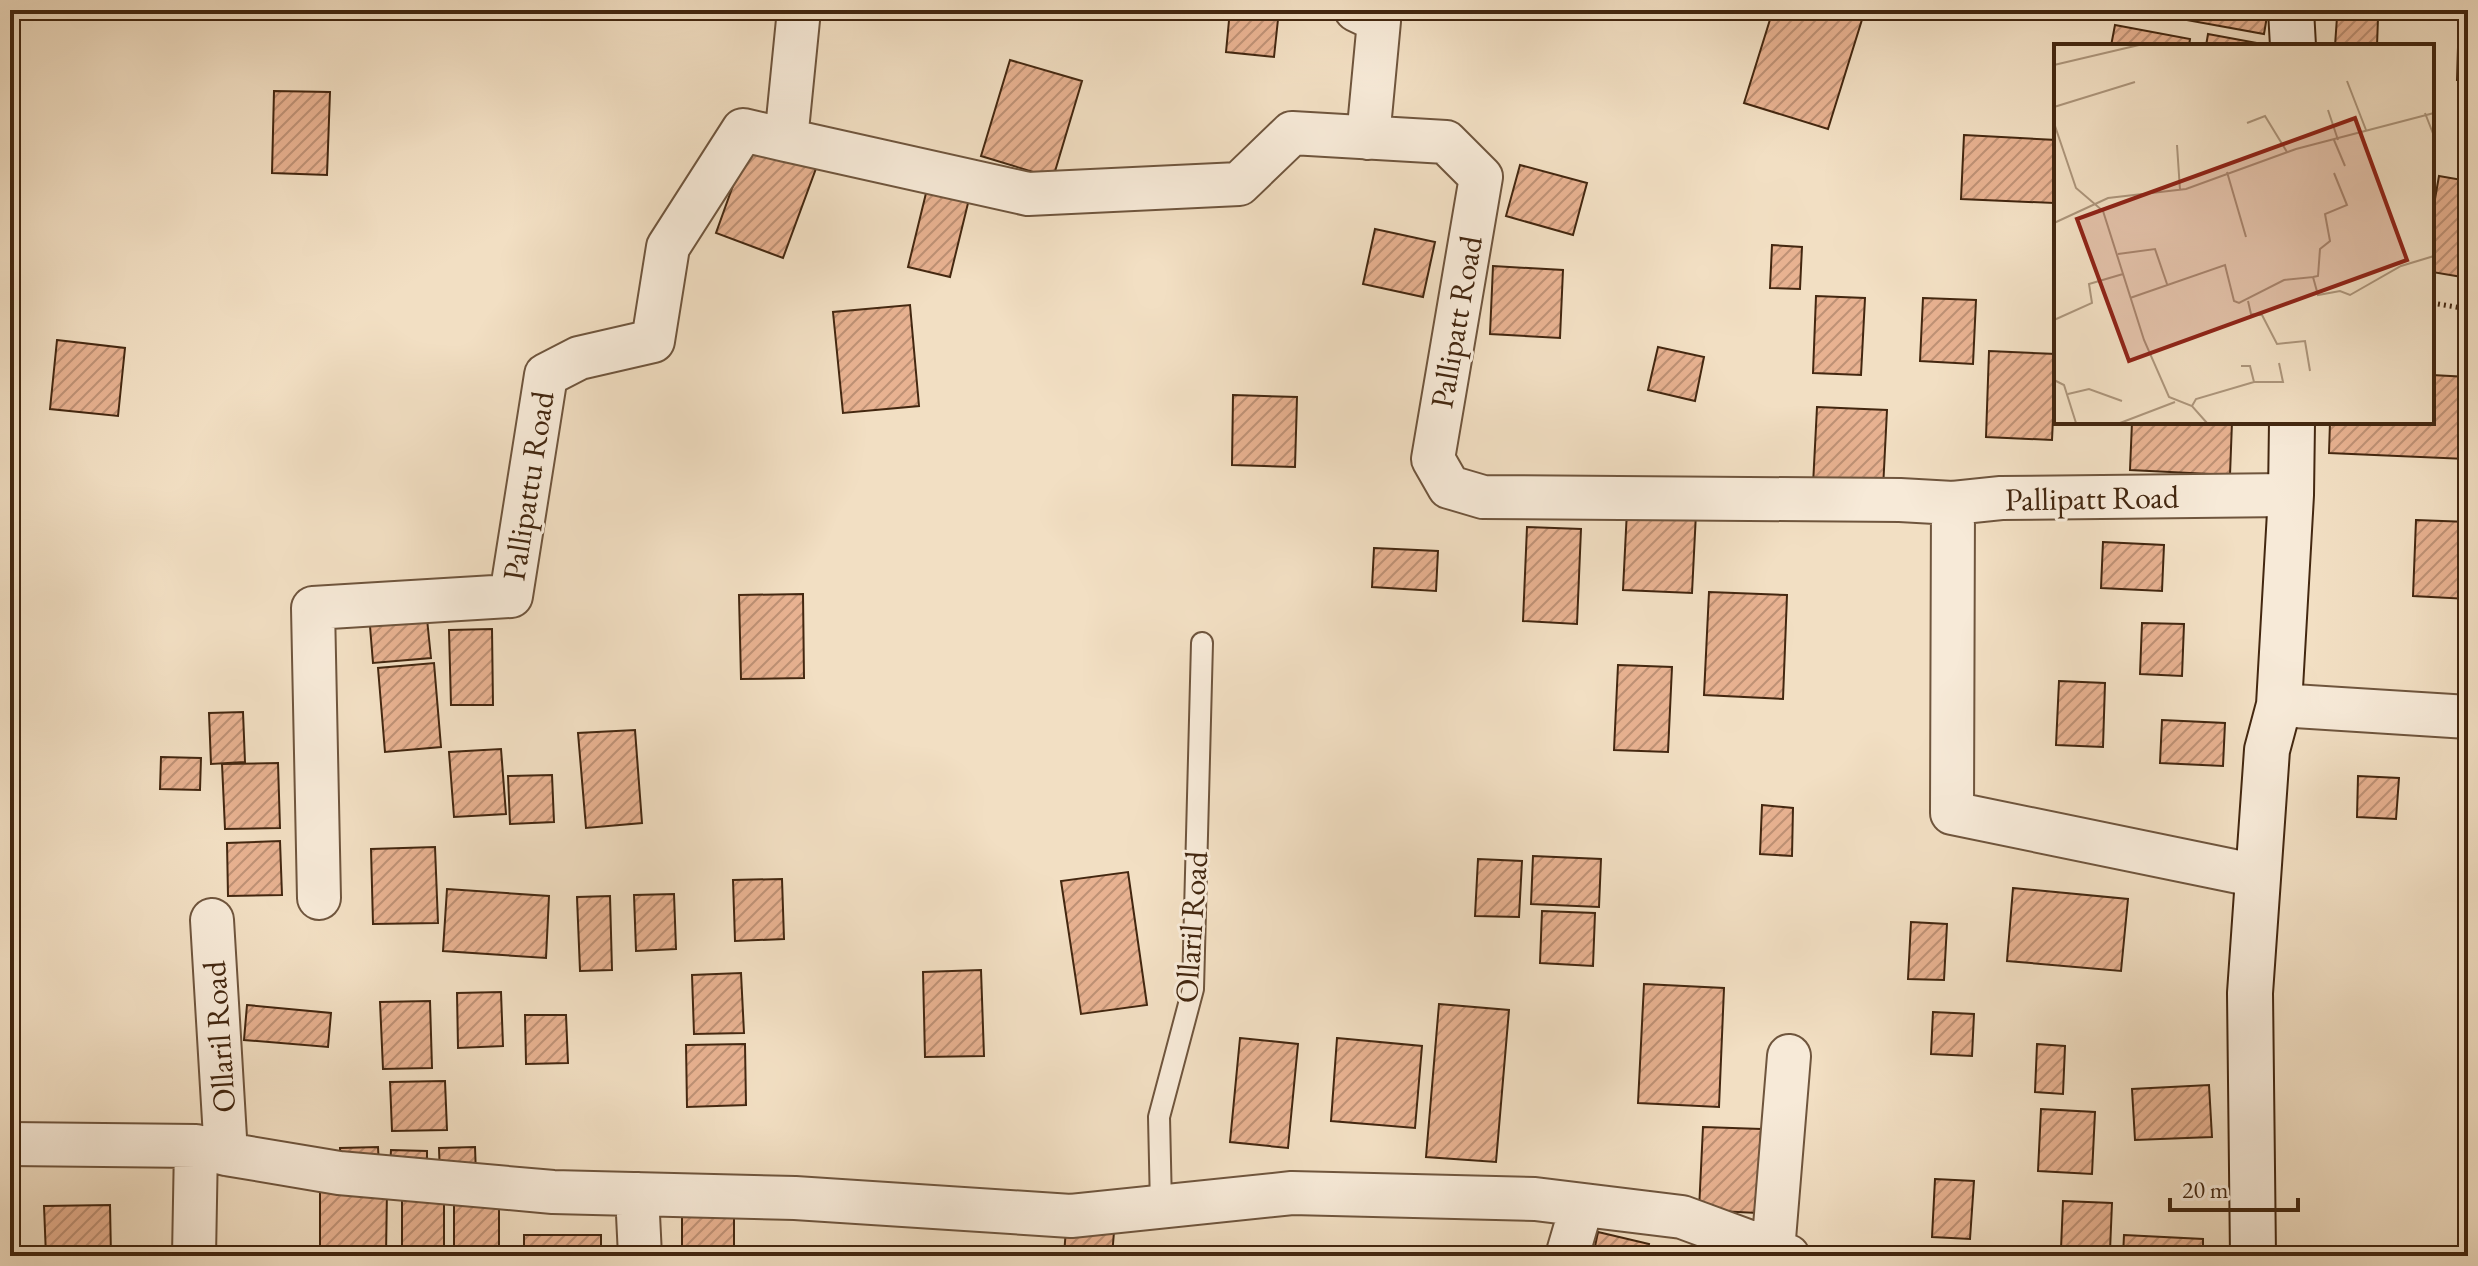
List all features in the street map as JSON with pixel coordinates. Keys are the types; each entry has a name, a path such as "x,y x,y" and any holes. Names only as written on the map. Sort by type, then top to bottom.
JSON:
{"main road":[{"path":"2291,10 2293,44"},
{"path":"2253,1256 2250,993 2267,750 2279,705 2292,424"}],"street":[{"path":"786,140 799,10"},
{"path":"1356,10 1379,21 1368,138"},
{"name":"Pallipattu Road","path":"319,898 313,608 511,596 546,375 579,358 653,341 668,247 743,130 786,140"},
{"name":"Pallipatt Road","path":"786,140 1028,194 1239,184 1292,133 1446,142 1481,177 1433,459 1449,487 1483,497 1953,503 2001,498 2291,495"},
{"path":"1953,503 1952,813 2258,876"},
{"path":"2279,705 2468,717"},
{"name":"Ollaril Road","path":"194,1256 211,1150 212,920"},
{"path":"10,1144 211,1150 339,1173 553,1192 795,1198 1071,1216 1292,1193 1535,1199 1682,1217 1780,1254 1789,1056"},
{"path":"637,1194 640,1256"},
{"path":"1567,1256 1582,1205"}],"lane":[{"name":"Ollaril Road","path":"1161,1206 1159,1117 1193,989 1202,643"}],"path":[{"path":"2434,303 2468,309"}],"building":[{"path":"1230,10 1279,10 1274,57 1226,52"},
{"path":"1773,10 1865,10 1828,129 1744,103"},
{"path":"2160,10 2268,10 2264,34 2159,15"},
{"path":"2462,10 2468,10 2468,28 2461,28"},
{"path":"2337,17 2378,18 2377,44 2335,44"},
{"path":"2115,25 2190,39 2189,44 2111,44"},
{"path":"2208,34 2262,44 2206,44"},
{"path":"2458,47 2468,48 2468,80 2457,80"},
{"path":"1010,60 1082,81 1053,178 981,156"},
{"path":"274,91 330,92 327,175 272,173"},
{"path":"1964,135 2054,140 2054,203 1961,199"},
{"path":"750,138 818,163 783,258 716,233"},
{"path":"1520,165 1587,183 1573,235 1506,216"},
{"path":"2439,176 2468,181 2468,278 2434,272 2434,205"},
{"path":"928,185 970,195 950,277 908,267"},
{"path":"1375,229 1435,242 1423,297 1363,284"},
{"path":"1772,245 1802,247 1800,289 1770,288"},
{"path":"1493,266 1563,270 1560,338 1490,334"},
{"path":"1816,296 1865,298 1861,375 1813,373"},
{"path":"1923,298 1976,300 1973,364 1920,361"},
{"path":"910,305 919,406 843,413 833,312"},
{"path":"57,340 125,348 118,416 50,409"},
{"path":"1658,347 1704,357 1695,401 1648,390"},
{"path":"1989,351 2054,354 2052,440 1986,437"},
{"path":"2434,375 2468,377 2466,459 2329,453 2330,424 2434,424"},
{"path":"1233,395 1297,397 1295,467 1232,465"},
{"path":"1817,407 1887,410 1883,489 1813,485"},
{"path":"2132,424 2232,424 2230,475 2130,470"},
{"path":"1627,510 1696,513 1692,593 1623,590"},
{"path":"2416,520 2468,522 2468,599 2413,596"},
{"path":"1527,527 1581,529 1577,624 1523,621"},
{"path":"2103,542 2164,545 2162,591 2101,588"},
{"path":"1374,548 1438,551 1436,591 1372,587"},
{"path":"1709,592 1787,595 1783,699 1704,695"},
{"path":"803,594 804,678 741,679 739,595"},
{"path":"426,609 431,658 373,663 369,614"},
{"path":"2142,623 2184,624 2182,676 2140,674"},
{"path":"492,629 493,705 451,705 449,630"},
{"path":"434,663 441,747 385,752 378,668"},
{"path":"1618,665 1672,667 1668,752 1614,750"},
{"path":"2059,681 2105,683 2103,747 2056,745"},
{"path":"243,712 245,762 211,764 209,713"},
{"path":"2162,720 2225,723 2223,766 2160,763"},
{"path":"635,730 642,823 586,828 578,733"},
{"path":"501,749 506,814 454,817 449,752"},
{"path":"161,757 201,758 200,790 160,789"},
{"path":"278,763 280,828 225,829 222,764"},
{"path":"552,775 554,822 510,824 508,776"},
{"path":"2358,776 2399,778 2396,819 2357,817"},
{"path":"1762,805 1793,808 1792,856 1760,854"},
{"path":"280,841 282,895 228,896 227,843"},
{"path":"435,847 438,923 373,924 371,849"},
{"path":"1533,856 1601,859 1599,907 1531,904"},
{"path":"1478,859 1522,861 1519,917 1475,916"},
{"path":"1128,872 1147,1005 1081,1014 1061,881"},
{"path":"782,879 784,939 735,941 733,880"},
{"path":"2013,888 2128,899 2121,971 2007,961"},
{"path":"447,889 549,896 546,958 443,951"},
{"path":"674,894 676,949 636,951 634,895"},
{"path":"610,896 612,970 580,971 577,897"},
{"path":"1542,911 1595,913 1593,966 1540,963"},
{"path":"1911,922 1947,924 1944,980 1908,979"},
{"path":"981,970 984,1056 925,1057 923,972"},
{"path":"741,973 744,1033 694,1034 692,975"},
{"path":"1644,984 1724,988 1719,1107 1638,1103"},
{"path":"501,992 503,1046 458,1048 457,993"},
{"path":"430,1001 432,1068 383,1069 380,1002"},
{"path":"1439,1004 1509,1010 1496,1162 1426,1157"},
{"path":"247,1005 331,1013 328,1047 244,1040"},
{"path":"1933,1012 1974,1014 1972,1056 1931,1054"},
{"path":"525,1015 566,1015 568,1063 526,1064"},
{"path":"1240,1038 1298,1044 1288,1148 1230,1142"},
{"path":"1337,1038 1422,1046 1415,1128 1331,1121"},
{"path":"745,1044 746,1105 687,1107 686,1045"},
{"path":"2037,1044 2065,1046 2063,1094 2035,1092"},
{"path":"445,1081 447,1130 392,1131 390,1082"},
{"path":"2209,1085 2212,1137 2135,1140 2132,1089"},
{"path":"2041,1109 2095,1112 2092,1174 2038,1171"},
{"path":"1703,1127 1761,1129 1757,1213 1699,1210"},
{"path":"378,1147 379,1166 341,1167 340,1148"},
{"path":"475,1147 476,1175 440,1176 439,1148"},
{"path":"391,1150 427,1151 427,1170 390,1169"},
{"path":"1935,1179 1974,1181 1970,1239 1932,1237"},
{"path":"320,1188 387,1189 386,1256 320,1256"},
{"path":"402,1199 444,1199 444,1256 402,1256"},
{"path":"2063,1201 2112,1203 2110,1251 2061,1249"},
{"path":"454,1202 499,1202 499,1256 454,1256"},
{"path":"110,1205 111,1256 46,1256 44,1206"},
{"path":"682,1207 734,1208 734,1256 682,1256"},
{"path":"1066,1228 1114,1232 1112,1256 1064,1256"},
{"path":"1598,1232 1649,1244 1646,1256 1593,1256"},
{"path":"524,1235 601,1235 601,1256 524,1256"},
{"path":"2124,1235 2203,1239 2203,1256 2123,1256"}]}
